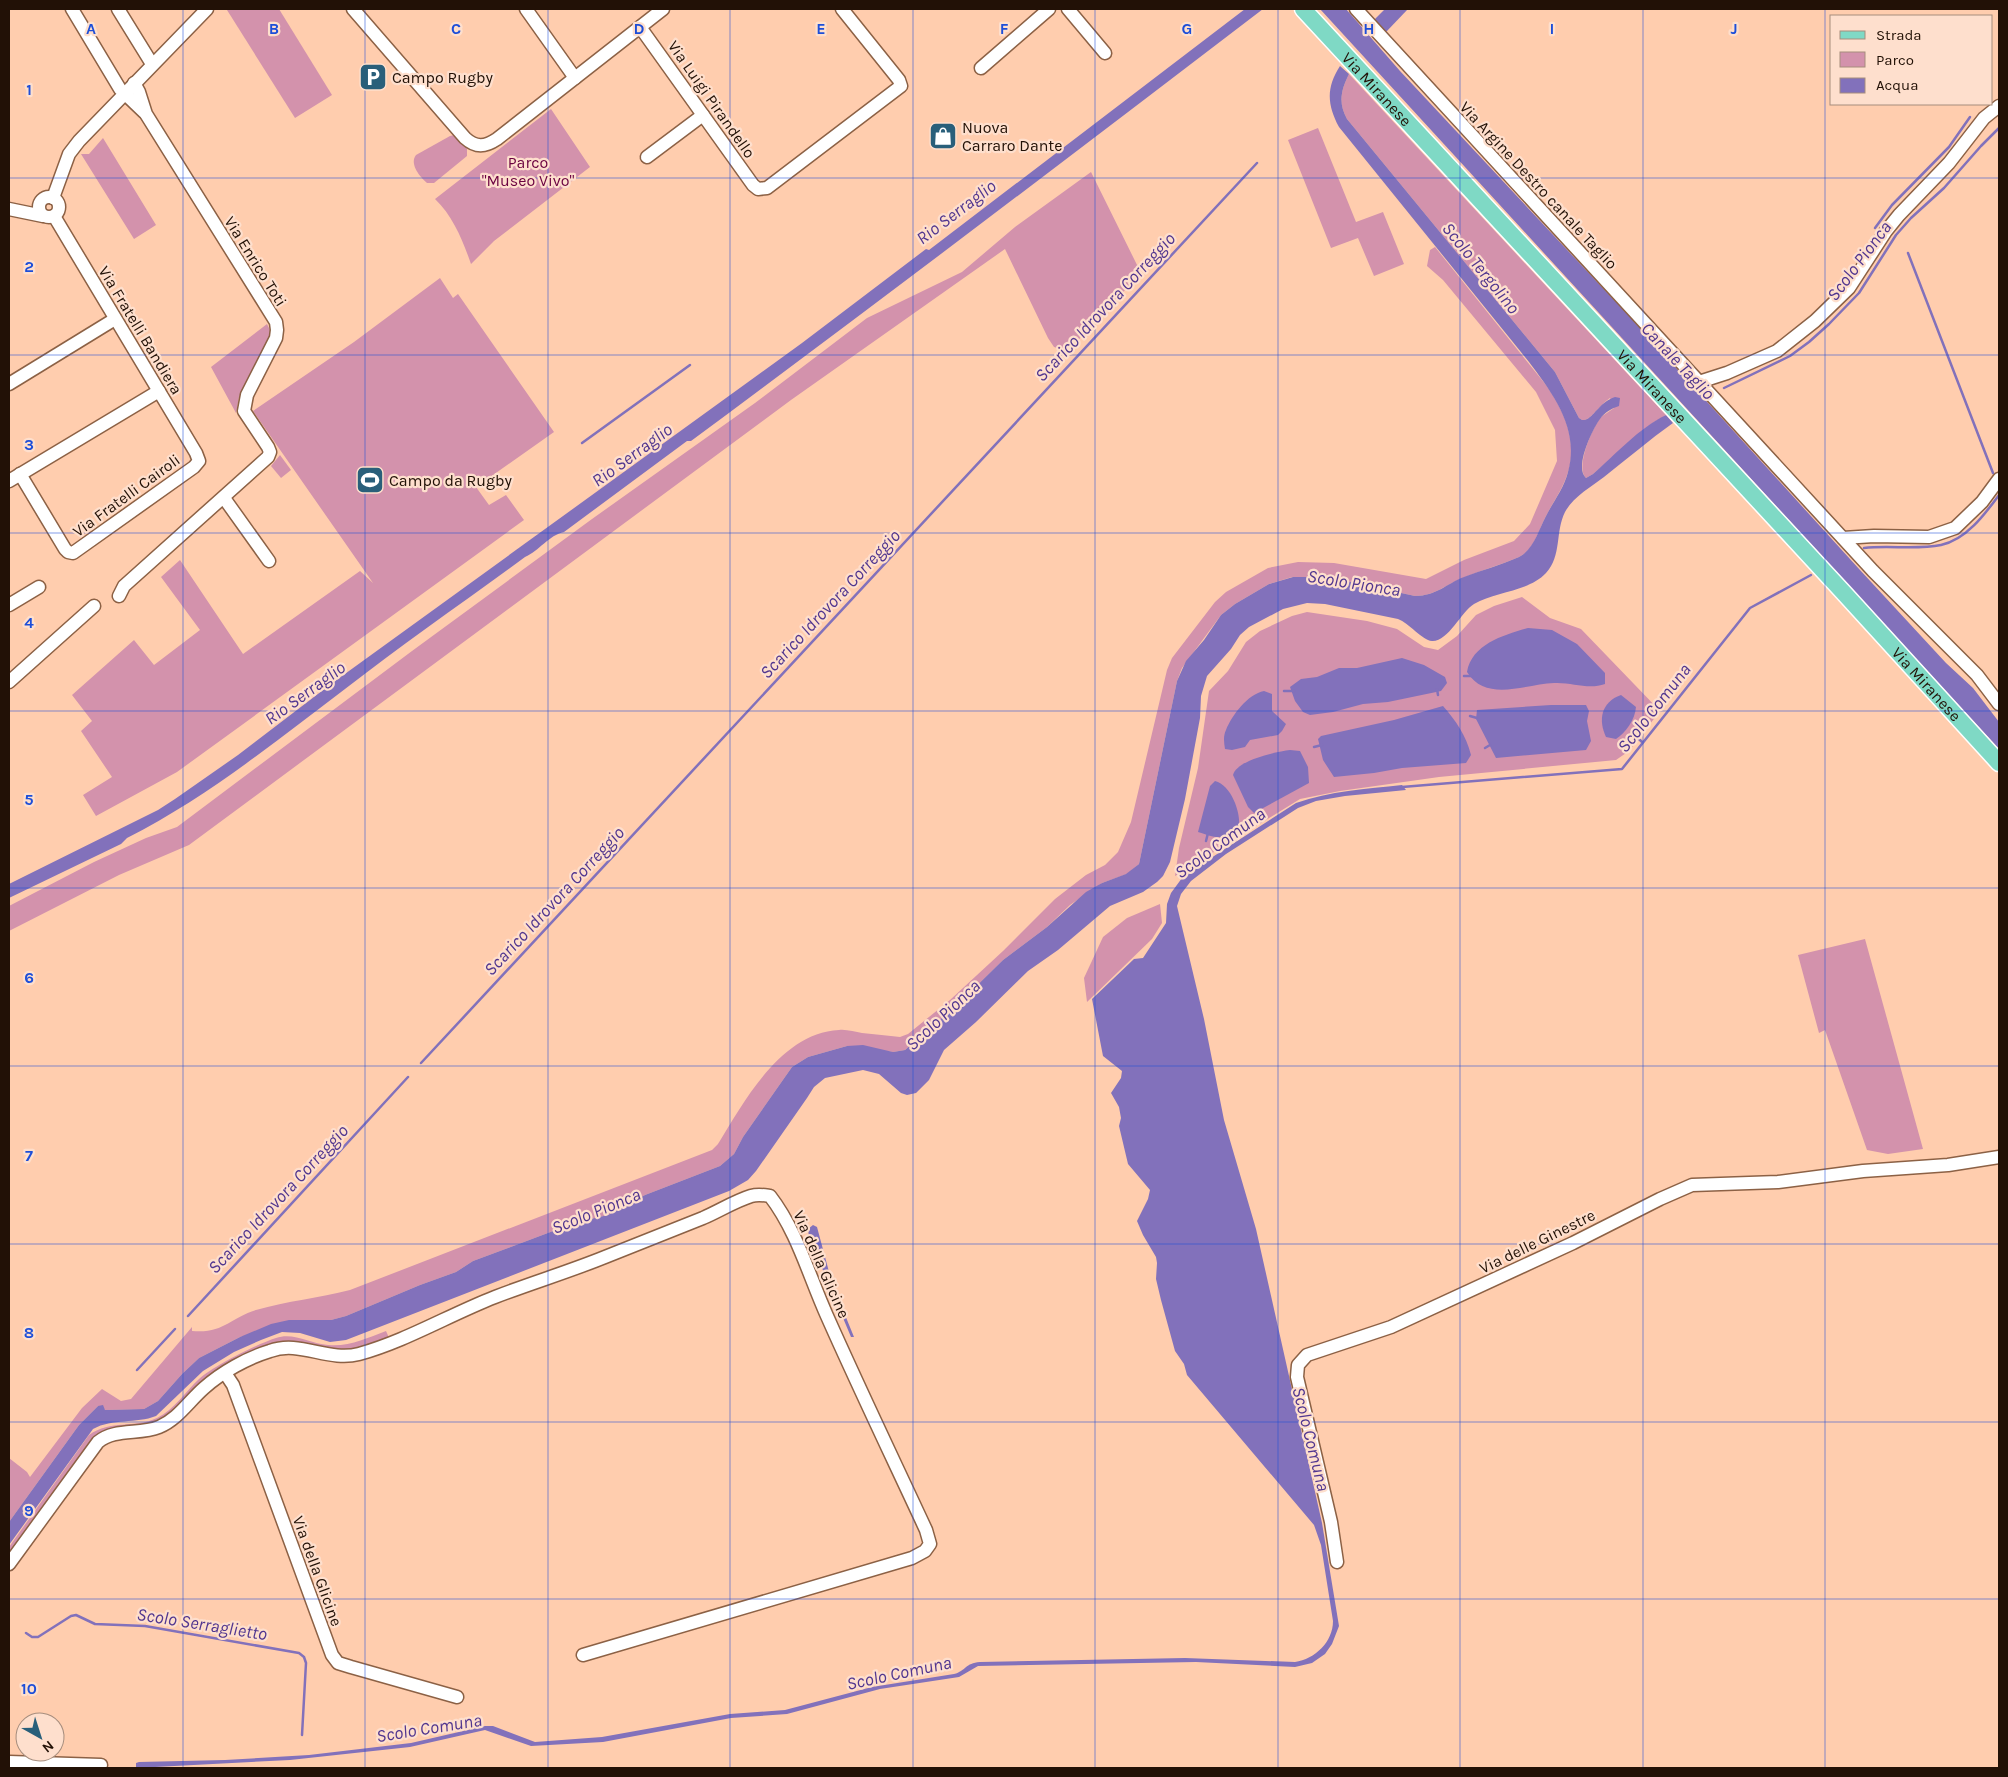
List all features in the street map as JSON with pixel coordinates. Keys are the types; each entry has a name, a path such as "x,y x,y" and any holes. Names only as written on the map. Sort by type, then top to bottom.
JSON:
{"main road":[{"name":"Via Miranese","path":"1304,9 1843,592 1999,764"}],"street":[{"name":"Via Enrico Toti","path":"72,9 124,93 146,114 276,322 278,330 276,338 247,395 244,412 268,447 270,452 268,458 124,586 119,596"},
{"path":"118,9 152,64"},
{"path":"526,9 575,78"},
{"path":"357,10 465,138 476,145 490,144 663,9"},
{"name":"Via Luigi Pirandello","path":"640,27 753,185 758,189 767,188 901,86 899,80 842,9"},
{"path":"981,68 1049,9"},
{"path":"1068,9 1105,53"},
{"name":"Via Argine Destro canale Taglio","path":"1356,9 1886,585 1977,675 1999,704"},
{"path":"9,209 49,216 58,212 59,206 53,198 69,154 202,10"},
{"name":"Via Enrico Toti","path":"134,83 146,114"},
{"path":"1700,382 1727,373 1777,351 1815,321 1849,288 1898,215 1949,163 1984,118 1999,106"},
{"path":"647,157 704,115"},
{"name":"Via Fratelli Bandiera","path":"49,216 115,319 199,461"},
{"path":"9,384 115,319"},
{"path":"14,478 159,391"},
{"name":"Via Fratelli Cairoli","path":"14,478 65,549 70,553 79,550 194,468 199,461"},
{"path":"1843,538 1874,536 1929,537 1955,528 1982,502 1999,479"},
{"path":"224,498 269,561"},
{"path":"9,605 39,587"},
{"path":"9,682 94,606"},
{"name":"Via delle Ginestre","path":"1337,1562 1331,1522 1297,1378 1298,1365 1307,1355 1391,1327 1565,1246 1660,1198 1692,1185 1778,1182 1863,1171 1948,1165 1999,1157"},
{"name":"Via della Glicine","path":"9,1564 98,1442 104,1437 114,1434 146,1431 169,1422 204,1388 225,1373 269,1351 284,1347 297,1347 341,1356 367,1351 494,1298 577,1268 750,1196 761,1194 770,1196 779,1208 794,1238 826,1316 926,1530 930,1544 924,1551 912,1558 583,1655"},
{"name":"Via della Glicine","path":"225,1373 233,1385 332,1656 338,1663 457,1697"},
{"path":"9,1762 101,1765"}],"green space":[{"path":"228,9 279,9 332,95 295,118"},
{"path":"1349,74 1666,415 1651,424 1593,474 1586,478 1583,473 1582,466 1586,448 1597,422 1614,408 1610,398 1587,419 1579,418 1555,372 1347,119 1342,107 1342,97"},
{"name":"Parco \"Museo Vivo\"","path":"551,109 590,167 494,241 471,264 452,221 435,199"},
{"path":"1318,128 1356,222 1383,212 1404,264 1374,276 1358,238 1331,248 1288,140"},
{"path":"454,135 467,149 467,156 434,183 427,183 415,166 414,159 416,155"},
{"path":"103,138 156,225 134,239 81,154 89,154"},
{"path":"1091,172 1141,273 1068,351 1054,347 1048,338 1005,249 791,400 189,845 119,875 9,931 9,906 94,862 146,838 177,827 412,651 592,519 755,403 867,318 962,272 1015,227"},
{"path":"1435,247 1546,385 1559,405 1568,428 1571,451 1567,475 1536,539 1524,554 1422,596 1328,577 1292,577 1269,584 1235,604 1221,615 1182,668 1177,681 1139,864 1127,874 1102,883 1070,905 1047,927 1003,960 958,1004 905,1050 893,1052 847,1046 808,1057 792,1067 743,1137 734,1154 720,1166 645,1195 608,1215 577,1222 473,1261 456,1272 346,1316 331,1320 311,1321 240,1337 199,1358 158,1401 144,1409 105,1410 98,1406 79,1425 9,1522 9,1458 27,1472 30,1477 82,1408 102,1389 121,1401 131,1399 192,1327 192,1331 211,1330 256,1310 350,1290 712,1150 718,1144 753,1089 767,1072 782,1056 799,1043 818,1034 848,1030 900,1037 908,1034 950,1000 1055,899 1086,875 1105,865 1118,852 1131,822 1167,670 1172,658 1215,602 1226,592 1268,568 1298,562 1334,563 1426,579 1464,560 1514,541 1530,524 1557,461 1555,430 1536,392 1443,280 1427,266 1430,250"},
{"path":"440,278 453,298 458,294 554,432 476,487 489,505 506,495 524,520 177,772 96,816 83,795 112,777 81,731 92,721 72,695 134,640 154,665 200,630 161,577 180,560 243,654 360,571 373,583 253,411 354,342"},
{"path":"267,324 270,330 270,337 239,397 236,413 211,367"},
{"path":"280,455 291,470 281,478 271,466"},
{"path":"1522,597 1550,618 1581,629 1660,711 1629,751 1616,760 1439,777 1340,791 1300,799 1175,876 1179,848 1198,768 1209,691 1228,671 1246,642 1260,631 1292,616 1307,612 1367,621 1397,629 1424,647 1438,650 1457,636 1476,615 1494,606"},
{"path":"1160,904 1162,923 1152,939 1087,1002 1084,978 1103,937 1127,918"},
{"path":"1865,939 1923,1149 1888,1154 1867,1150 1825,1030 1819,1033 1798,955"},
{"path":"386,1331 390,1340 358,1351 270,1348 162,1422 113,1430 9,1559 9,1547 89,1435 97,1430 114,1425 140,1423 163,1415 199,1379 214,1368 258,1345 276,1338 289,1336 321,1344 343,1345"}],"water":[{"path":"1245,9 1263,9 691,441 687,441 564,532 549,540 435,622 239,768 185,805 127,838 121,844 9,898 9,884 158,810 238,755 331,684 802,343 926,249 929,250"},
{"path":"1320,9 1346,9 1400,71 1628,315 1860,570 1946,663 1973,688 1999,722 1999,749"},
{"path":"1385,9 1408,9 1386,32 1374,20"},
{"path":"1340,66 1349,74 1342,96 1342,107 1347,119 1555,372 1579,418 1587,419 1605,402 1615,397 1620,398 1619,406 1608,411 1597,424 1585,449 1582,466 1586,478 1656,420 1666,415 1673,423 1583,493 1568,507 1562,520 1554,559 1546,573 1539,579 1521,588 1492,596 1474,604 1449,632 1438,640 1428,640 1398,619 1325,604 1307,603 1283,609 1249,627 1240,635 1231,649 1207,676 1201,696 1200,718 1185,799 1170,862 1163,876 1143,892 1110,906 1058,950 1028,971 976,1022 944,1050 929,1080 916,1093 907,1095 901,1093 879,1074 863,1070 825,1078 814,1087 756,1171 748,1180 729,1191 346,1340 330,1342 300,1333 282,1332 234,1352 203,1371 156,1416 141,1420 108,1423 93,1429 9,1545 9,1522 79,1425 98,1406 103,1405 105,1410 144,1409 158,1401 199,1358 240,1337 271,1324 289,1320 331,1320 346,1316 456,1272 473,1261 577,1222 608,1215 645,1195 720,1166 734,1154 743,1137 792,1067 808,1057 847,1046 863,1045 893,1052 905,1050 958,1004 1003,960 1047,927 1086,892 1102,883 1126,874 1139,864 1177,681 1186,661 1204,640 1221,615 1235,604 1269,584 1293,577 1328,577 1415,596 1429,594 1464,577 1505,563 1524,554 1535,539 1568,472 1571,456 1570,441 1562,413 1547,387 1529,362 1339,127 1330,103 1330,89"},
{"path":"1528,628 1552,630 1577,644 1605,673 1605,684 1586,686 1554,683 1507,690 1495,689 1485,687 1475,681 1467,672 1475,654 1490,642"},
{"path":"1402,658 1424,665 1445,677 1447,683 1441,691 1310,715 1303,712 1295,701 1290,687 1301,679 1317,677 1339,668 1357,668"},
{"path":"1264,691 1272,694 1272,711 1286,724 1282,731 1278,735 1250,740 1245,747 1232,750 1225,749 1224,735 1232,718 1252,696"},
{"path":"1621,695 1636,707 1634,716 1623,733 1616,739 1606,737 1602,724 1603,712 1609,702"},
{"path":"1551,705 1586,705 1589,711 1587,721 1591,741 1586,750 1496,758 1476,719 1477,710"},
{"path":"1443,706 1456,723 1466,741 1471,755 1466,763 1402,768 1334,777 1323,760 1318,739 1321,736 1394,720"},
{"path":"1290,750 1300,751 1308,767 1309,783 1254,813 1248,807 1233,775 1241,765 1249,761"},
{"path":"1215,781 1230,793 1237,807 1239,821 1239,827 1220,837 1198,832 1210,786"},
{"path":"1402,785 1406,790 1345,796 1316,801 1298,808 1226,854 1191,881 1181,894 1177,906 1204,1019 1224,1120 1256,1229 1322,1523 1339,1626 1332,1644 1325,1654 1312,1663 1295,1667 1196,1662 978,1666 959,1677 880,1689 787,1714 731,1718 603,1742 531,1746 485,1730 410,1747 290,1760 136,1768 136,1763 139,1762 225,1760 309,1755 411,1743 485,1726 493,1726 535,1742 602,1737 730,1714 785,1710 872,1687 954,1674 968,1665 980,1662 1185,1658 1295,1662 1316,1653 1330,1636 1333,1621 1321,1545 1314,1525 1187,1375 1184,1364 1175,1351 1156,1279 1156,1257 1137,1221 1148,1199 1150,1190 1128,1164 1119,1126 1121,1118 1119,1107 1111,1093 1121,1078 1122,1071 1103,1056 1092,999 1134,959 1143,958 1166,923 1167,904 1171,893 1182,878 1194,869 1296,803 1335,793"},
{"path":"813,1225 817,1227 832,1283 854,1337 851,1337 809,1237 808,1229"}],"waterway":[{"path":"1875,228 1892,205 1949,147 1970,117"},
{"name":"Scolo Pionca","path":"1724,388 1790,356 1829,324 1859,293 1896,235 1911,218 1944,188 1999,128"},
{"name":"Scarico Idrovora Correggio","path":"421,1063 1257,163"},
{"path":"1908,253 1993,473"},
{"name":"Scolo Serraglietto","path":"582,443 690,365"},
{"name":"Scolo Comuna","path":"1864,548 1922,547 1950,542 1967,532 1999,495"},
{"name":"Scolo Comuna","path":"1402,787 1622,769 1750,608 1811,575"},
{"path":"1464,676 1472,676"},
{"path":"1437,689 1438,695"},
{"path":"1284,691 1294,691"},
{"path":"1470,716 1477,718"},
{"name":"Scolo Comuna","path":"1638,738 1642,742"},
{"path":"1314,747 1322,745"},
{"path":"1485,748 1490,745"},
{"path":"1206,841 1208,833"},
{"name":"Scarico Idrovora Correggio","path":"188,1316 408,1077"},
{"name":"Scarico Idrovora Correggio","path":"137,1370 175,1329"},
{"name":"Scolo Serraglietto","path":"26,1633 32,1637 38,1637 71,1616 76,1615 95,1624 145,1626 299,1653 304,1657 306,1663 302,1735"}],"place":[{"name":"Campo Rugby","path":"373,77"},
{"name":"Nuova Carraro Dante","path":"943,136"},
{"name":"Campo da Rugby","path":"370,480"}],"water label":[{"name":"Rio Serraglio","path":"956,212"},
{"name":"Scolo Tergolino","path":"1481,268"},
{"name":"Canale Taglio","path":"1678,361"},
{"name":"Rio Serraglio","path":"632,455"},
{"name":"Rio Serraglio","path":"305,693"}]}
